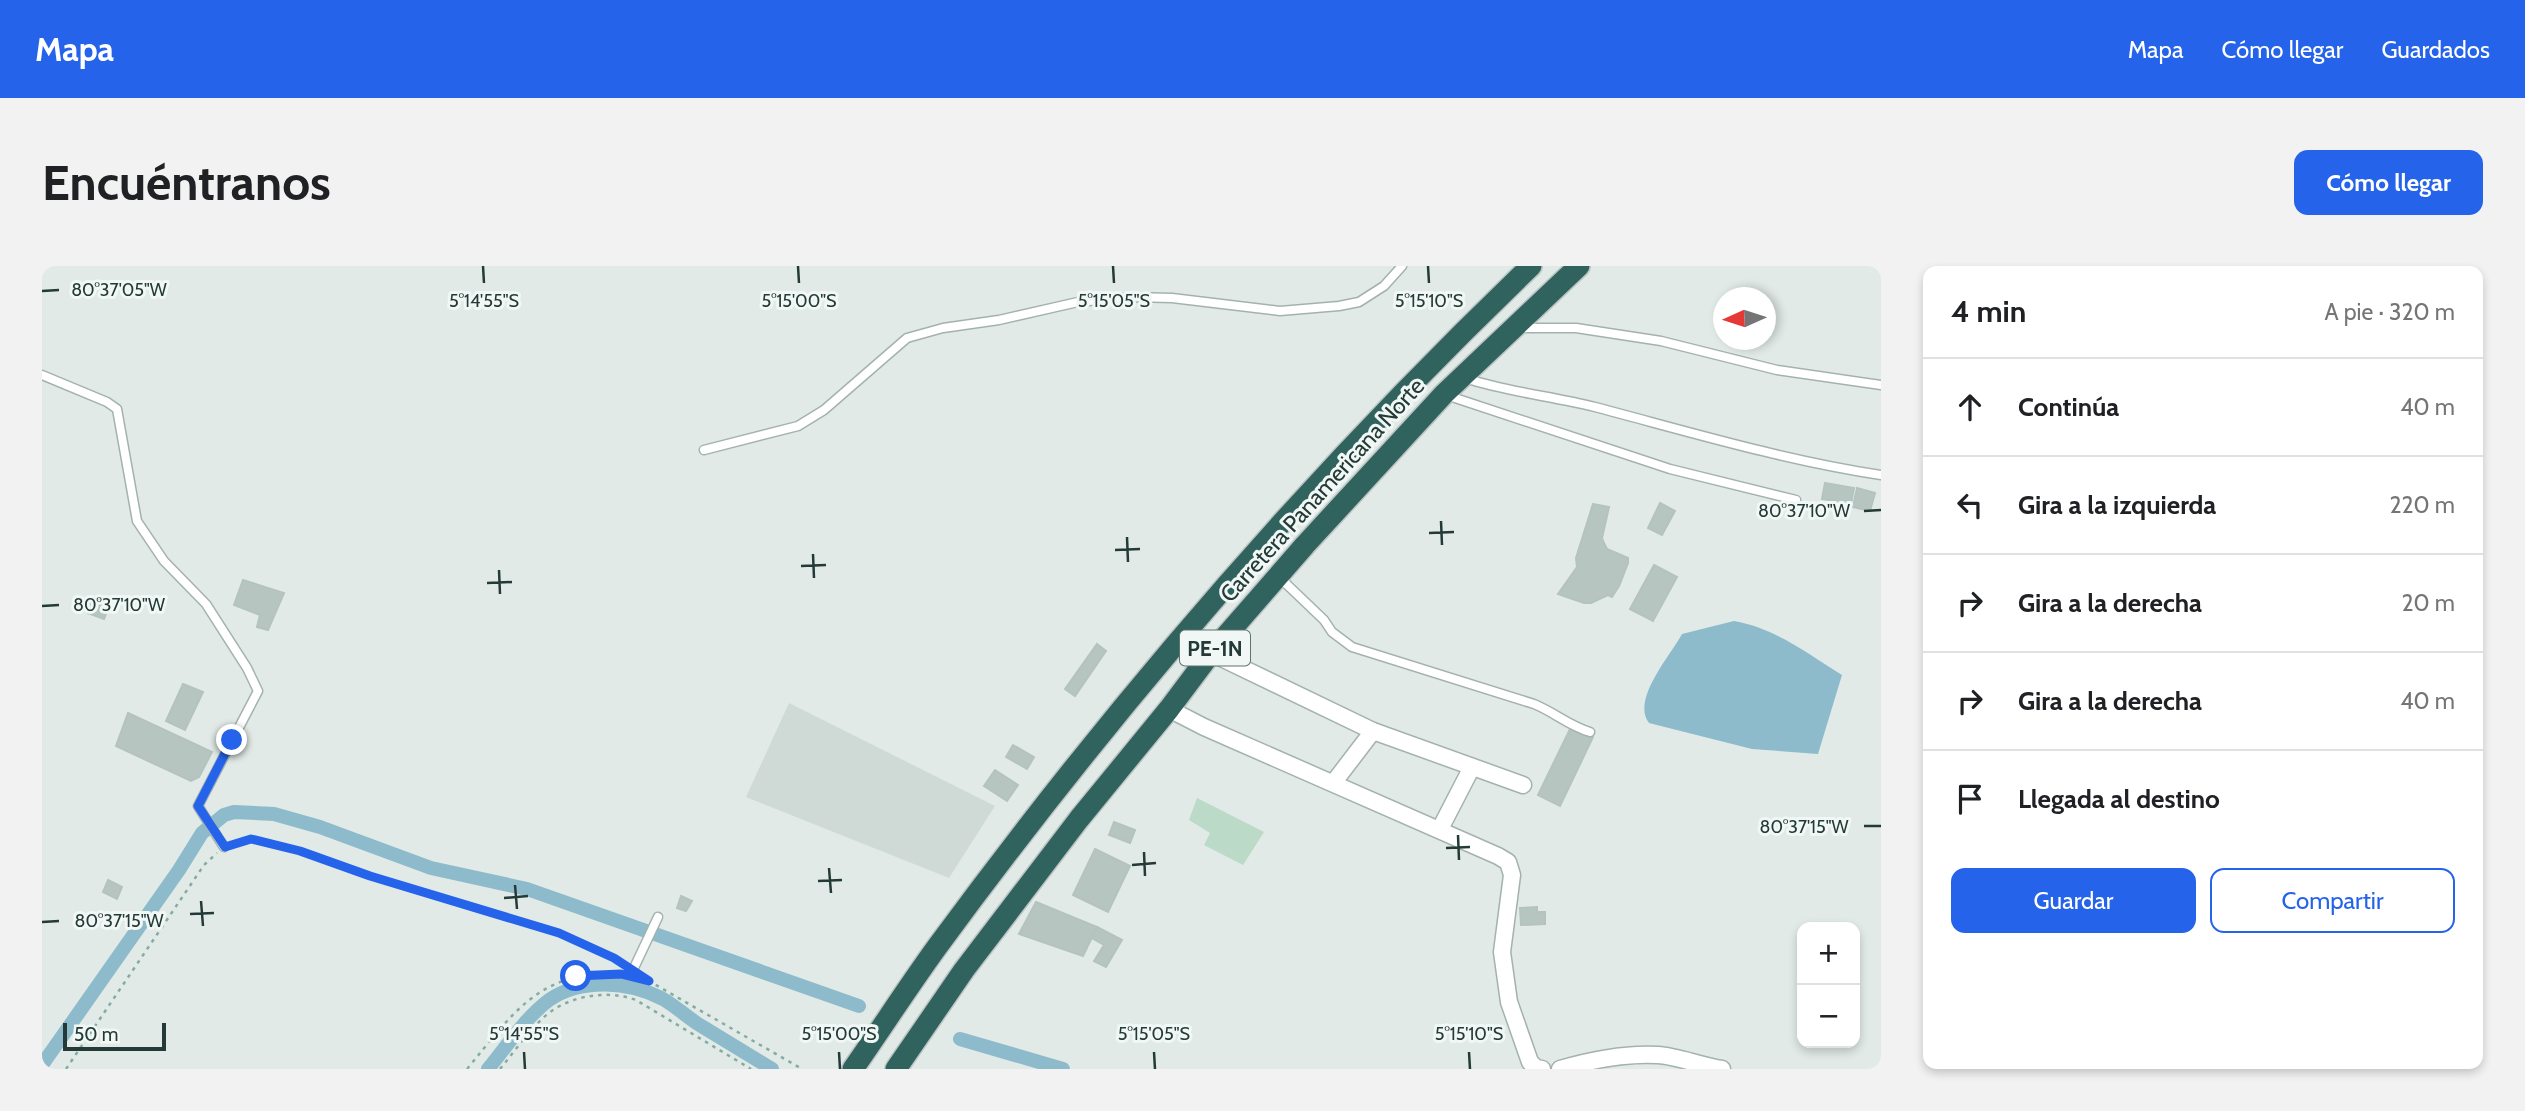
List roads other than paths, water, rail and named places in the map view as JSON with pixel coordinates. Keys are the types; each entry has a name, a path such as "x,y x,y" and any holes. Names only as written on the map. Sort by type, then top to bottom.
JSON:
{"highway":[{"name":"Carretera Panamericana Norte","path":"853,1069 911,983 1040,811 1176,643 1370,426 1531,266"},
{"name":"Carretera Panamericana Norte","path":"895,1069 964,970 1211,653 1444,394 1579,266"}],"street":[{"path":"1211,653 1373,731 1523,785"},
{"path":"1169,709 1508,862 1512,876 1502,952 1509,1002 1530,1062 1536,1068 1542,1069"},
{"path":"1334,782 1373,731"},
{"path":"1440,830 1472,767"},
{"path":"1560,1069 1614,1057 1660,1055 1722,1069"}],"lane":[{"path":"704,450 798,426 824,410 907,338 943,328 999,320 1078,302 1132,297 1172,298 1280,311 1339,306 1359,302 1384,286 1402,266"},
{"path":"1513,328 1576,328 1661,341 1777,370 1881,385"},
{"path":"42,374 107,402 117,409 137,521 164,561 206,604 247,668 258,691 198,806 223,845"},
{"path":"1462,377 1505,390 1566,399 1756,451 1881,475"},
{"path":"1444,394 1670,469 1796,500"},
{"path":"1278,576 1324,620 1332,632 1352,646 1534,704 1590,732"},
{"path":"633,970 658,917"}],"water":[{"path":"1734,621 1749,624 1777,636 1842,675 1818,754 1752,749 1649,723 1645,713 1648,691 1682,634"}],"waterway":[{"path":"42,1065 202,833 224,815 234,812 274,814 320,827 431,868 527,889 859,1006"},
{"path":"488,1069 524,1024 549,1000 576,988 605,984 635,988 663,999 698,1024 772,1069"},
{"path":"960,1039 1063,1069"}]}
